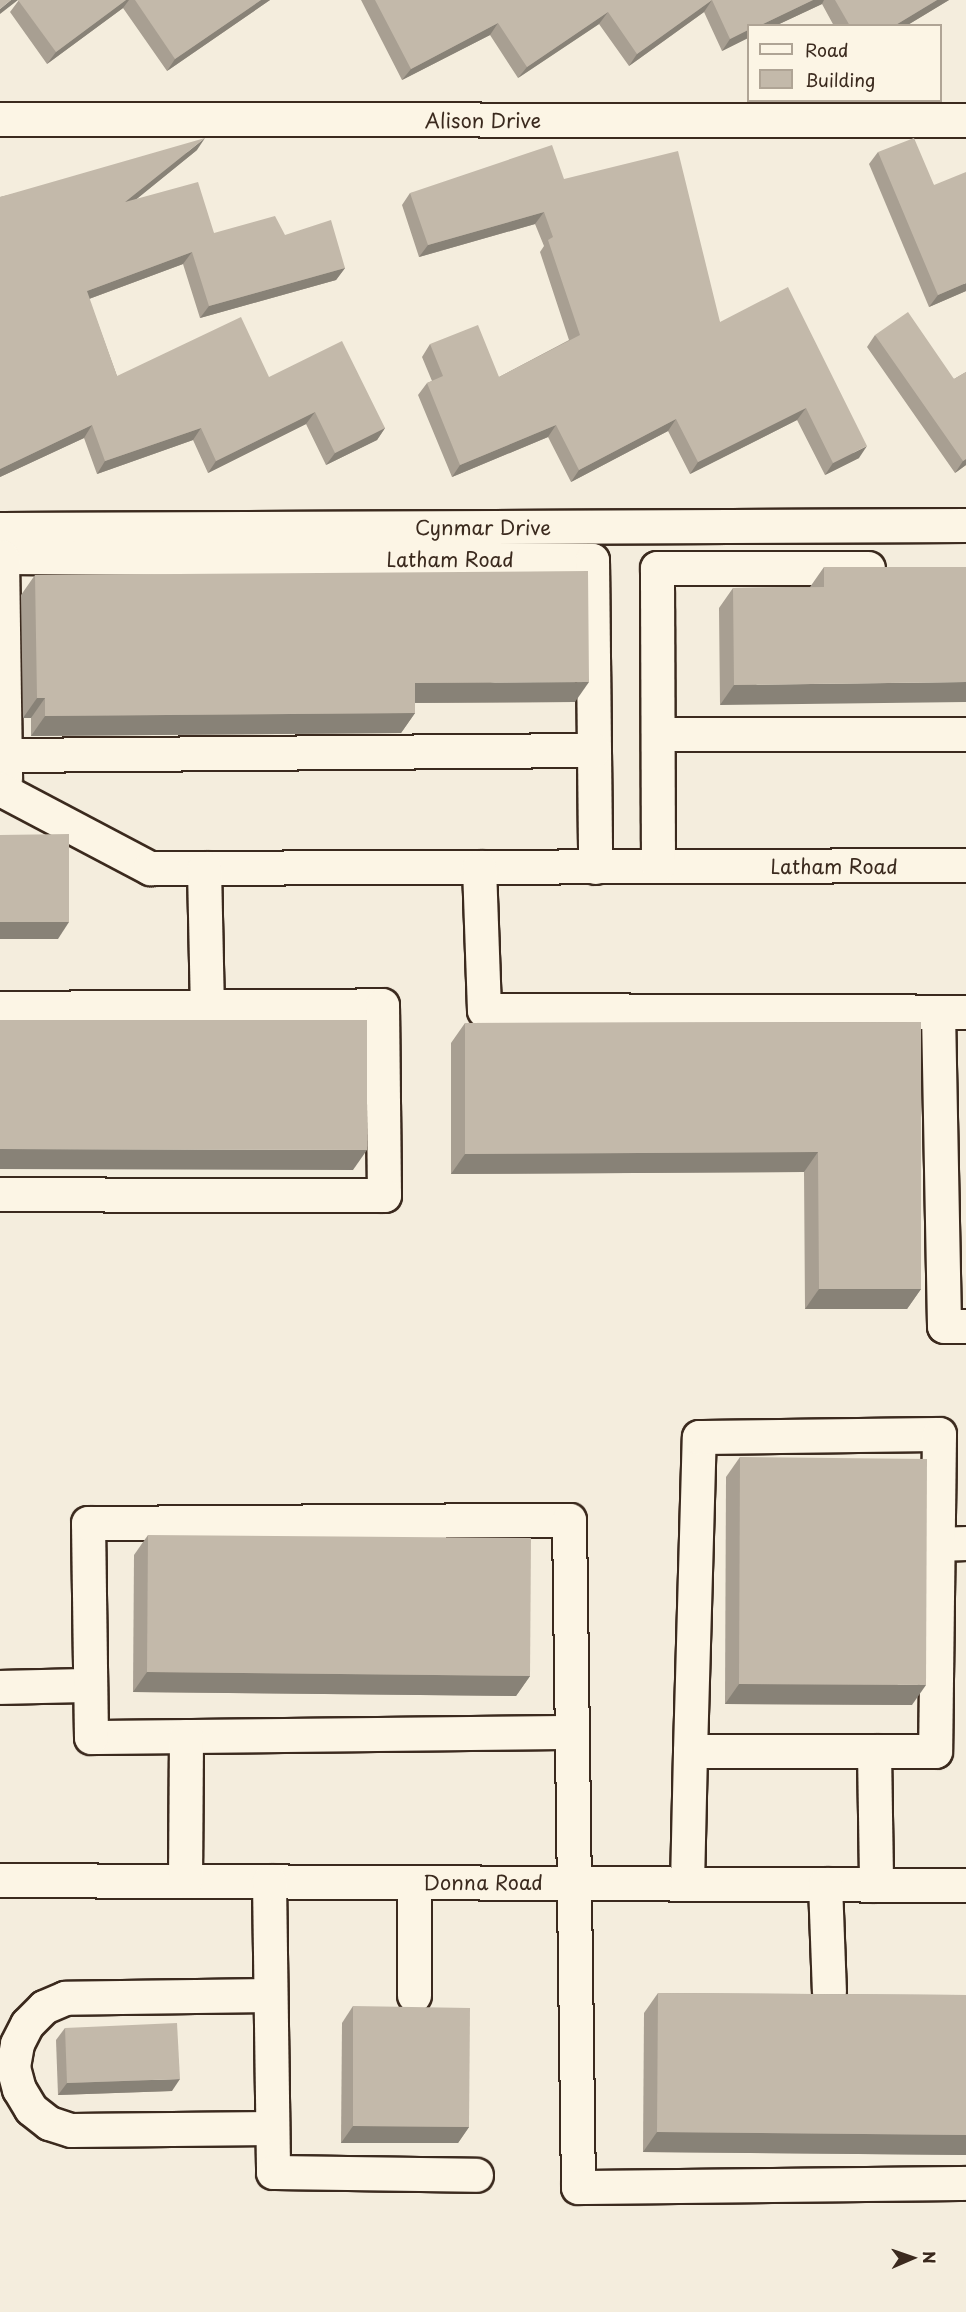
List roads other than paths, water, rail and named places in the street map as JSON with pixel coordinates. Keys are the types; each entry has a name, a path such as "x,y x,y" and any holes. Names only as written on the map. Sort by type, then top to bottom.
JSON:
{"street":[{"name":"Alison Drive","path":"0,119 966,120"},
{"name":"Cynmar Drive","path":"1,548 966,525"},
{"name":"Latham Road","path":"1,548 592,560 595,867"},
{"path":"1,548 5,755 3,789"},
{"path":"658,866 657,568 895,568"},
{"path":"658,734 966,734"},
{"path":"5,755 594,750"},
{"name":"Latham Road","path":"3,789 150,868 966,865"},
{"path":"479,867 484,1010 952,1012 944,1326 966,1326"},
{"path":"204,868 207,1006"},
{"path":"0,1008 382,1005 384,1195 0,1194"},
{"path":"687,1884 690,1751 699,1437 939,1434 952,1543 935,1751 690,1751"},
{"path":"570,1732 91,1737 88,1523 569,1520 571,1882 578,2187 966,2183"},
{"path":"0,1687 90,1685"},
{"path":"185,1881 186,1736"},
{"path":"874,1750 876,1884"},
{"name":"Donna Road","path":"0,1880 966,1885"},
{"path":"269,1881 273,2172 476,2175"},
{"path":"414,1882 414,1995"},
{"path":"825,1884 829,1991"},
{"path":"270,1995 65,1998 44,2007 27,2024 17,2044 14,2067 19,2089 32,2109 49,2123 71,2130 273,2128"}]}
